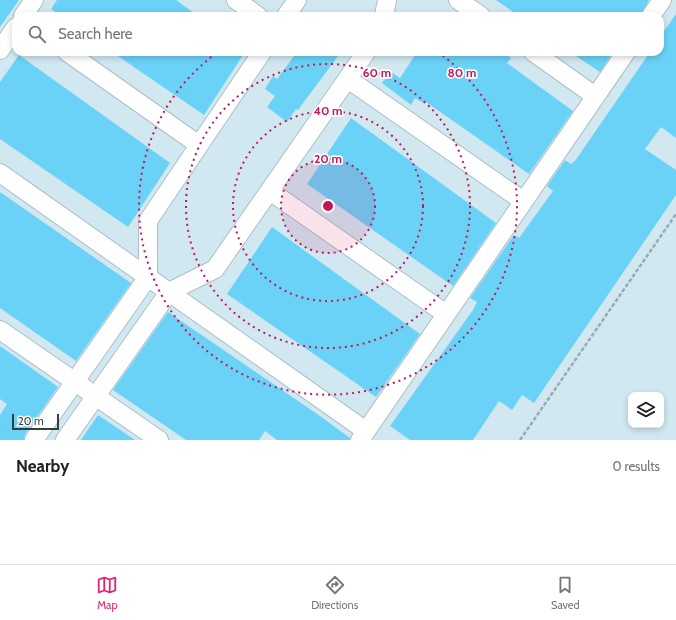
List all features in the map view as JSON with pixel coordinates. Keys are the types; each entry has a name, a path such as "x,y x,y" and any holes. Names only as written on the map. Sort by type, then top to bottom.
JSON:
{"street":[{"path":"26,12 34,0"},
{"path":"236,0 252,12"},
{"path":"288,12 296,0"},
{"path":"385,12 387,0"},
{"path":"458,0 475,12"},
{"path":"654,12 662,0"},
{"path":"0,50 12,33"},
{"path":"74,56 199,145"},
{"path":"34,440 148,277 148,221 259,56"},
{"path":"65,440 169,292 215,269 363,56"},
{"path":"539,56 595,96"},
{"path":"0,174 169,292 363,435 623,56"},
{"path":"348,78 523,201"},
{"path":"270,191 446,314"},
{"path":"0,330 158,440"}],"path":[{"path":"520,440 676,214"}],"building":[{"path":"0,0 19,0 0,27"},
{"path":"57,0 176,0 192,12 56,12 51,9"},
{"path":"496,0 649,0 643,12 513,12"},
{"path":"676,14 676,138 661,127 645,149 676,170 676,195 534,403 522,395 512,410 499,401 473,440 410,440 390,426 473,310 477,302 470,298 514,235 519,238 553,191 547,186 565,160 571,164 575,161 647,56 664,56 664,31"},
{"path":"18,56 20,56 170,163 128,227 0,139 0,82"},
{"path":"118,56 242,56 204,115"},
{"path":"294,56 338,56 298,110 296,109 287,122 267,107 275,96 265,89 273,76 277,79"},
{"path":"414,56 508,56 511,58 507,63 573,111 529,174 426,102 425,104 415,98 411,105 382,83 390,71 400,78"},
{"path":"576,56 610,56 600,72"},
{"path":"351,118 496,223 453,286 307,184"},
{"path":"0,192 131,283 76,361 0,308"},
{"path":"272,227 420,334 376,397 227,294"},
{"path":"168,312 320,416 350,438 350,440 277,440 265,431 259,440 186,440 113,390"},
{"path":"0,346 58,387 25,434 24,440 0,440 0,415 7,404 0,399"},
{"path":"98,415 135,440 81,440"}]}
